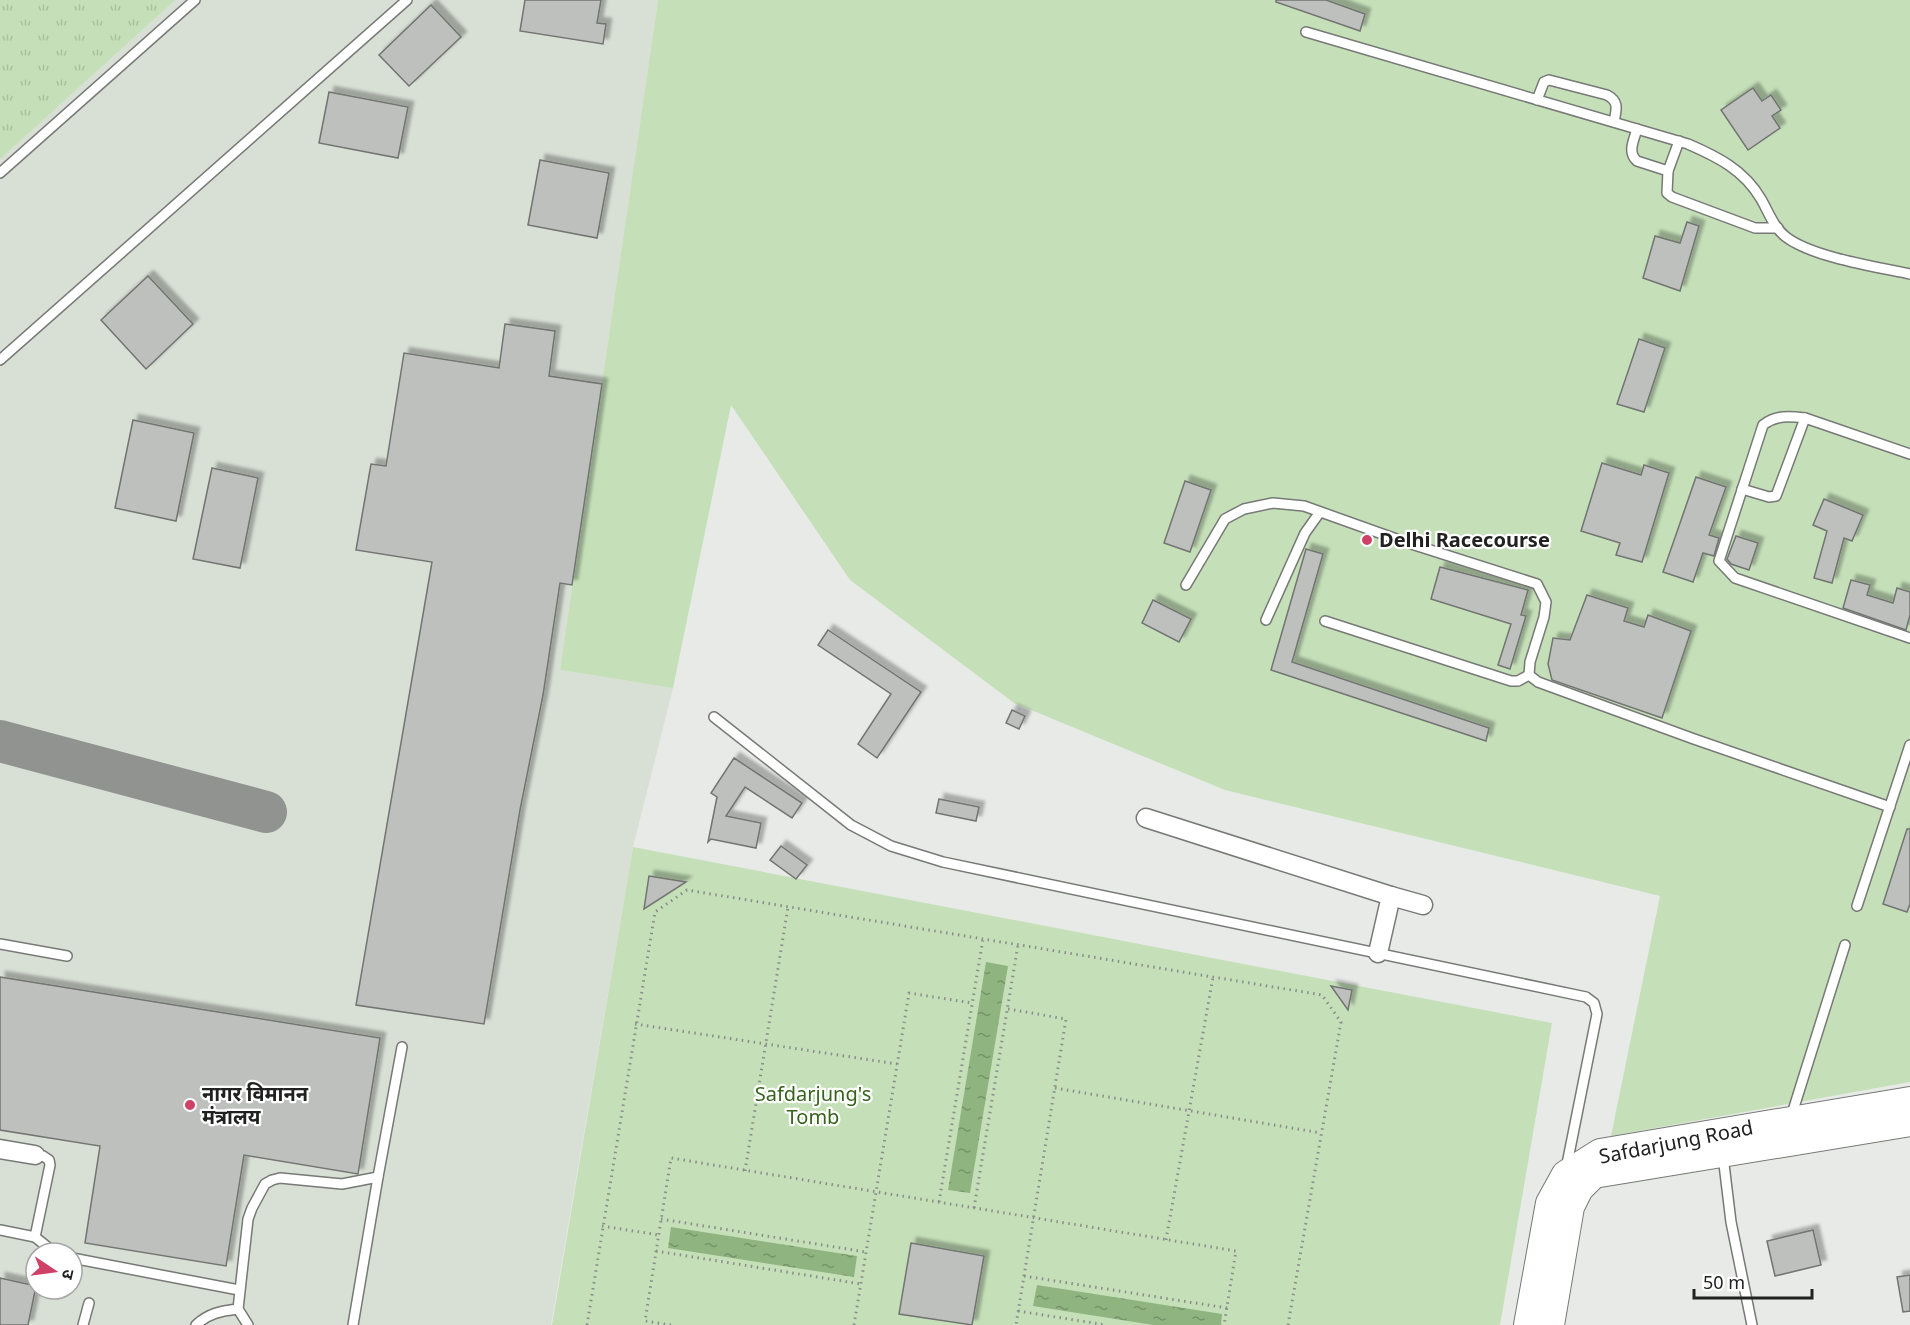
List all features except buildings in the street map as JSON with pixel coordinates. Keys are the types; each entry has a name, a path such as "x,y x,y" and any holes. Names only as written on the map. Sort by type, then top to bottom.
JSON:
{"main road":[{"name":"Safdarjung Road","path":"1551,1325 1571,1207 1580,1189 1594,1175 1723,1154 1786,1132 1910,1100"},
{"name":"Safdarjung Road","path":"1527,1325 1549,1203 1565,1174 1600,1152 1786,1132 1910,1123"}],"street":[{"path":"1146,818 1423,905"},
{"path":"1378,953 1391,896"},
{"path":"0,1149 35,1155"}],"lane":[{"path":"0,173 195,0"},
{"path":"0,360 407,0"},
{"path":"1306,32 1679,141 1719,158 1745,176 1785,237 1805,248 1910,274"},
{"path":"1537,100 1544,82 1549,80 1607,95 1614,99 1617,105 1614,122"},
{"path":"1637,129 1631,150 1633,157 1668,171"},
{"path":"1679,141 1668,171 1667,193 1672,197 1755,228 1778,228"},
{"path":"1910,454 1805,418 1771,418 1763,425 1719,561 1735,578 1910,638"},
{"path":"1742,489 1769,497 1776,496 1805,418"},
{"path":"1186,585 1225,519 1244,509 1273,503 1304,506 1402,541 1537,584 1546,602 1544,617 1530,662 1529,675"},
{"path":"1266,620 1305,533 1320,512"},
{"path":"1325,621 1511,681 1518,681 1529,675"},
{"path":"1529,675 1538,682 1672,731 1890,807"},
{"path":"714,717 851,825 891,846 942,862 1586,997 1594,1002 1597,1014 1565,1174 1571,1207"},
{"path":"1857,906 1910,745"},
{"path":"0,944 67,956"},
{"path":"1786,1132 1845,945"},
{"path":"353,1325 402,1047"},
{"path":"1723,1154 1731,1222 1752,1325"},
{"path":"35,1155 49,1160 50,1166 35,1237"},
{"path":"248,1325 238,1309 239,1290 248,1218 265,1184 280,1178 342,1184 378,1177"},
{"path":"0,1230 35,1237 40,1241"},
{"path":"84,1260 239,1290"},
{"path":"83,1325 89,1303"},
{"path":"196,1325 205,1317 220,1311 238,1309"}],"path":[{"path":"587,1325 655,912 687,890 1322,995 1341,1022 1288,1325"},
{"path":"745,1171 788,907"},
{"path":"939,1202 982,939"},
{"path":"974,1208 1018,945"},
{"path":"1166,1240 1213,977"},
{"path":"854,1325 909,993 972,1003"},
{"path":"1008,1009 1066,1019 1016,1325"},
{"path":"635,1024 897,1064"},
{"path":"1055,1088 1321,1133"},
{"path":"671,1325 645,1321 671,1158 1236,1251 1224,1325"},
{"path":"661,1219 866,1252"},
{"path":"603,1226 659,1235"},
{"path":"656,1251 861,1284"},
{"path":"1024,1276 1227,1308"},
{"path":"1018,1311 1106,1325"}],"shaded area":[{"path":"0,0 658,0 560,670 673,688 633,847 551,1325 0,1325"}],"green space":[{"path":"0,0 175,0 0,159"},
{"name":"Delhi Racecourse","path":"658,0 1910,0 1910,1082 1611,1136 1660,896 1225,790 1014,703 850,580 731,405 673,688 560,670"},
{"name":"Safdarjung's Tomb","path":"633,847 1552,1023 1500,1325 552,1325"}],"water":[{"path":"986,962 1008,966 970,1193 948,1190"},
{"path":"671,1227 857,1256 854,1277 668,1248"},
{"path":"1037,1285 1222,1314 1221,1325 1153,1325 1033,1306"}],"taxiway":[{"path":"0,741 266,812"}],"place":[{"name":"Delhi Racecourse","path":"1367,540"},
{"name":"नागर विमानन मंत्रालय","path":"190,1105"}]}
